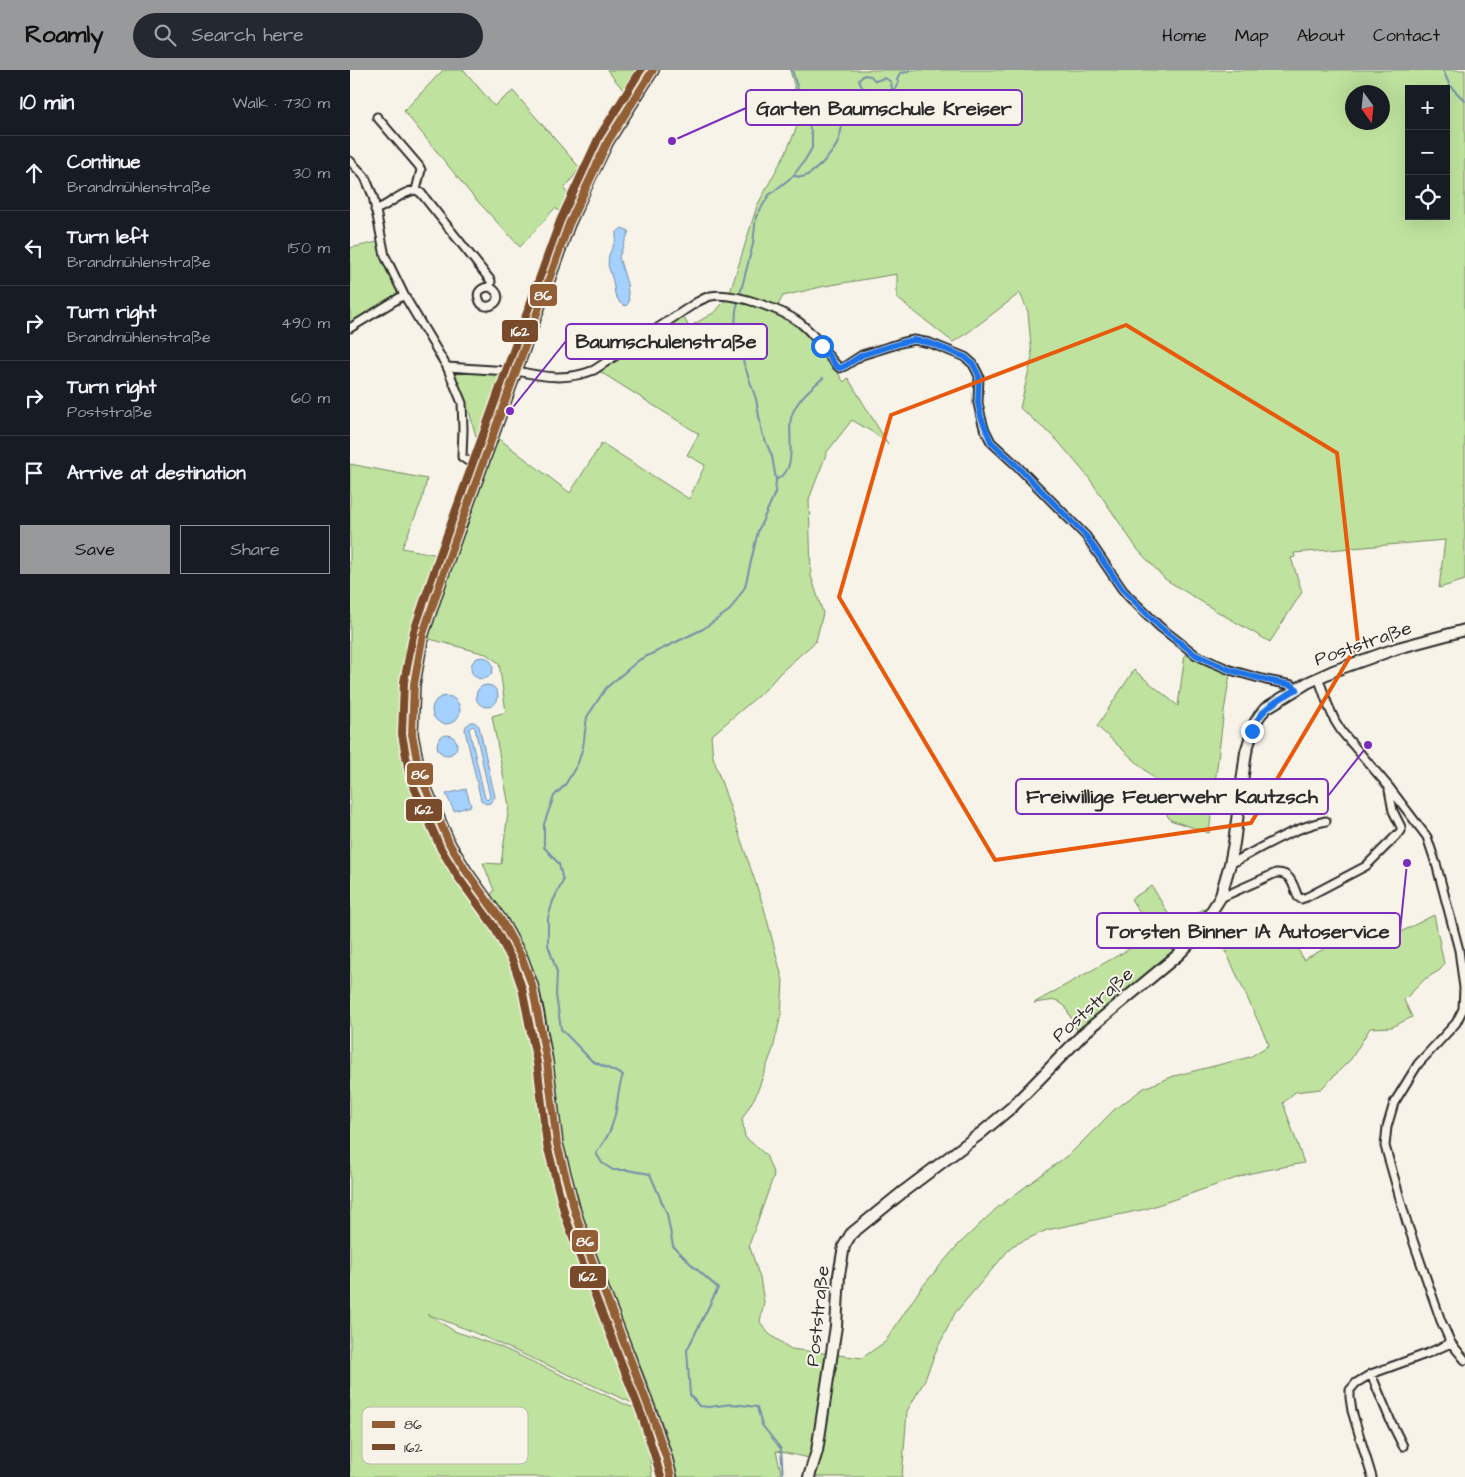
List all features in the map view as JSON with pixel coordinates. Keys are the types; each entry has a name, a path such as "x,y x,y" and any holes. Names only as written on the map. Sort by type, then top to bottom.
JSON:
{"main road":[{"path":"653,70 608,141 589,180 569,224 512,371 423,634 414,684 412,734 420,775 450,845 501,920 522,958 538,1012 547,1062 557,1144 575,1212 651,1413 671,1477"},
{"name":"Poststraße","path":"809,1477 817,1451 836,1326 839,1275 844,1246 851,1234 1012,1107 1084,1033 1178,955 1194,939 1220,898 1230,864 1240,810 1246,752 1256,723 1266,708 1318,677 1398,648 1465,630"}],"street":[{"path":"377,117 419,166 421,170 416,190"},
{"path":"350,161 365,177 373,196 384,256 404,294 448,367 462,403 464,429 462,457 480,470"},
{"path":"375,210 384,207 407,191 416,190 421,193 491,280 490,287"},
{"path":"350,328 404,294"},
{"path":"448,367 512,371 569,378 580,376 594,370 697,302 710,296 729,296 747,300 776,309 800,322 811,333 836,366 840,368 862,355 904,342 914,340 930,343 965,357 973,364 979,376 978,403 981,417 991,442 1086,536 1122,589 1160,627 1196,655 1230,670 1292,685 1297,689"},
{"path":"1318,677 1328,705 1341,730 1427,837 1432,848 1459,950 1464,988 1463,1009 1456,1023 1418,1064 1394,1103 1387,1127 1385,1146 1407,1223 1441,1321 1451,1343 1465,1360"},
{"path":"1220,898 1276,873 1283,872 1288,875 1298,897 1301,899 1366,866 1401,831 1393,811 1388,787"},
{"path":"1230,864 1293,832 1312,824 1326,821"},
{"path":"1372,1477 1357,1430 1350,1390 1356,1383 1371,1374 1451,1343"},
{"path":"1371,1374 1402,1446"}],"highlighted area":[{"path":"1126,325 1337,453 1358,643 1251,823 995,860 839,597 891,415"}],"green space":[{"path":"443,70 464,70 494,106 513,91 580,168 564,189 572,199 565,216 555,208 520,247 471,194 404,111"},
{"path":"607,70 653,70 633,102"},
{"path":"790,70 1465,70 1465,580 1439,588 1445,540 1294,553 1295,557 1291,558 1302,592 1270,642 1165,579 1138,550 1089,478 1057,440 1020,408 1032,357 1028,312 1020,293 953,342 897,298 897,274 825,286 783,296 776,309 796,320 815,341 844,382 848,378 888,444 852,420 827,452 809,499 811,576 823,613 816,641 780,673 766,689 711,736 713,757 764,908 783,981 781,1015 773,1049 756,1095 742,1119 745,1137 766,1155 774,1175 749,1245 760,1278 764,1302 760,1322 769,1334 791,1349 862,1358 885,1342 921,1288 957,1246 997,1208 1072,1152 1114,1110 1144,1088 1174,1076 1250,1057 1269,1045 1216,930 1254,914 1267,947 1294,938 1303,960 1379,920 1389,938 1434,915 1444,964 1440,970 1425,979 1404,1000 1412,1017 1392,1027 1370,1028 1351,1059 1321,1089 1295,1092 1283,1103 1304,1163 1251,1173 1146,1209 1047,1230 1012,1246 955,1313 936,1351 924,1382 907,1411 902,1477 809,1477 814,1459 776,1451 781,1472 778,1477 678,1477 666,1433 596,1257 566,1170 572,1218 583,1252 646,1409 466,1329 427,1314 454,1331 498,1346 641,1410 652,1477 350,1477 350,464 427,479 422,500 402,548 449,557 423,634 415,649 409,680 407,734 417,776 432,816 448,849 487,902 494,890 483,863 501,864 509,806 492,716 506,712 499,663 486,654 426,638 498,438 570,493 602,443 689,499 705,465 687,455 699,434 599,371 683,316 689,327 715,312 729,296 757,206 787,150 802,115"},
{"path":"382,241 404,295 350,328 350,248"},
{"path":"457,370 505,373 504,389 489,426 488,436 481,455 469,411 454,378 453,373"},
{"path":"1185,654 1207,666 1230,674 1209,833 1170,820 1167,815 1168,791 1097,726 1134,670 1178,706"},
{"path":"1152,886 1176,927 1220,898 1194,939 1065,1052 1077,1030 1065,1006 1056,1000 1034,1003 1154,935 1131,899"}],"water":[{"path":"622,228 629,231 619,257 627,284 629,302 626,306 620,303 615,294 608,265 616,233"},
{"path":"482,657 490,660 493,668 490,676 482,679 474,676 471,668 474,660"},
{"path":"483,685 491,685 498,692 498,700 491,707 483,707 476,700 476,692"},
{"path":"446,696 456,700 460,710 456,720 446,724 436,720 432,710 436,700"},
{"path":"474,722 479,726 495,797 490,803 486,804 481,800 465,730 466,726","holes":["473,726 490,797 487,800 469,729"]},
{"path":"447,735 454,738 457,745 454,752 447,755 440,752 437,745 440,738"},
{"path":"466,789 471,806 454,811 446,794"}],"waterway":[{"path":"783,1477 781,1449 762,1425 757,1407 732,1404 709,1407 699,1406 690,1395 687,1350 718,1288 673,1246 667,1214 650,1174 627,1170 613,1170 602,1163 596,1153 612,1126 623,1075 592,1061 561,1029 556,995 557,972 548,945 548,918 553,901 563,881 559,864 544,847 544,824 554,796 565,785 578,763 583,747 587,717 606,688 639,660 703,629 730,610 745,587 758,531 775,493 776,480 772,456 762,433 756,399 739,349 735,328 736,310 753,244 756,217 769,195 793,176 812,148 812,135 792,70"},
{"path":"794,176 802,177 806,175 827,158 839,140 844,118 849,110 884,108 881,94 869,92 862,87 859,80 864,75 871,76 875,81 885,78 891,82 892,89 895,89 899,82 897,80 900,73 909,72 909,70"},
{"path":"1443,70 1450,86 1465,101"},
{"path":"776,480 785,473 790,461 790,424 793,412 804,395 823,378"}],"transit line":[{"name":"162","path":"641,70 599,137 560,221 440,554 414,631 404,682 402,734 410,778 441,849 458,877 493,925 513,962 522,988 537,1063 547,1145 565,1215 642,1416 661,1477"},
{"name":"86","path":"653,70 608,141 569,224 423,634 414,684 412,734 420,775 450,845 501,920 522,958 532,985 547,1062 557,1144 575,1212 651,1413 671,1477"}],"place":[{"name":"Garten Baumschule Kreiser","path":"672,141"},
{"name":"Baumschulenstraße","path":"510,411"},
{"name":"Freiwillige Feuerwehr Kautzsch","path":"1368,745"},
{"name":"Torsten Binner 1A Autoservice","path":"1407,863"}],"route":[{"path":"822,346 836,366 840,368 862,355 914,340 950,350 965,357 973,364 979,376 978,403 981,417 991,442 1086,536 1129,597 1160,627 1196,655 1230,670 1292,685 1297,689 1266,708 1252,731"}]}
